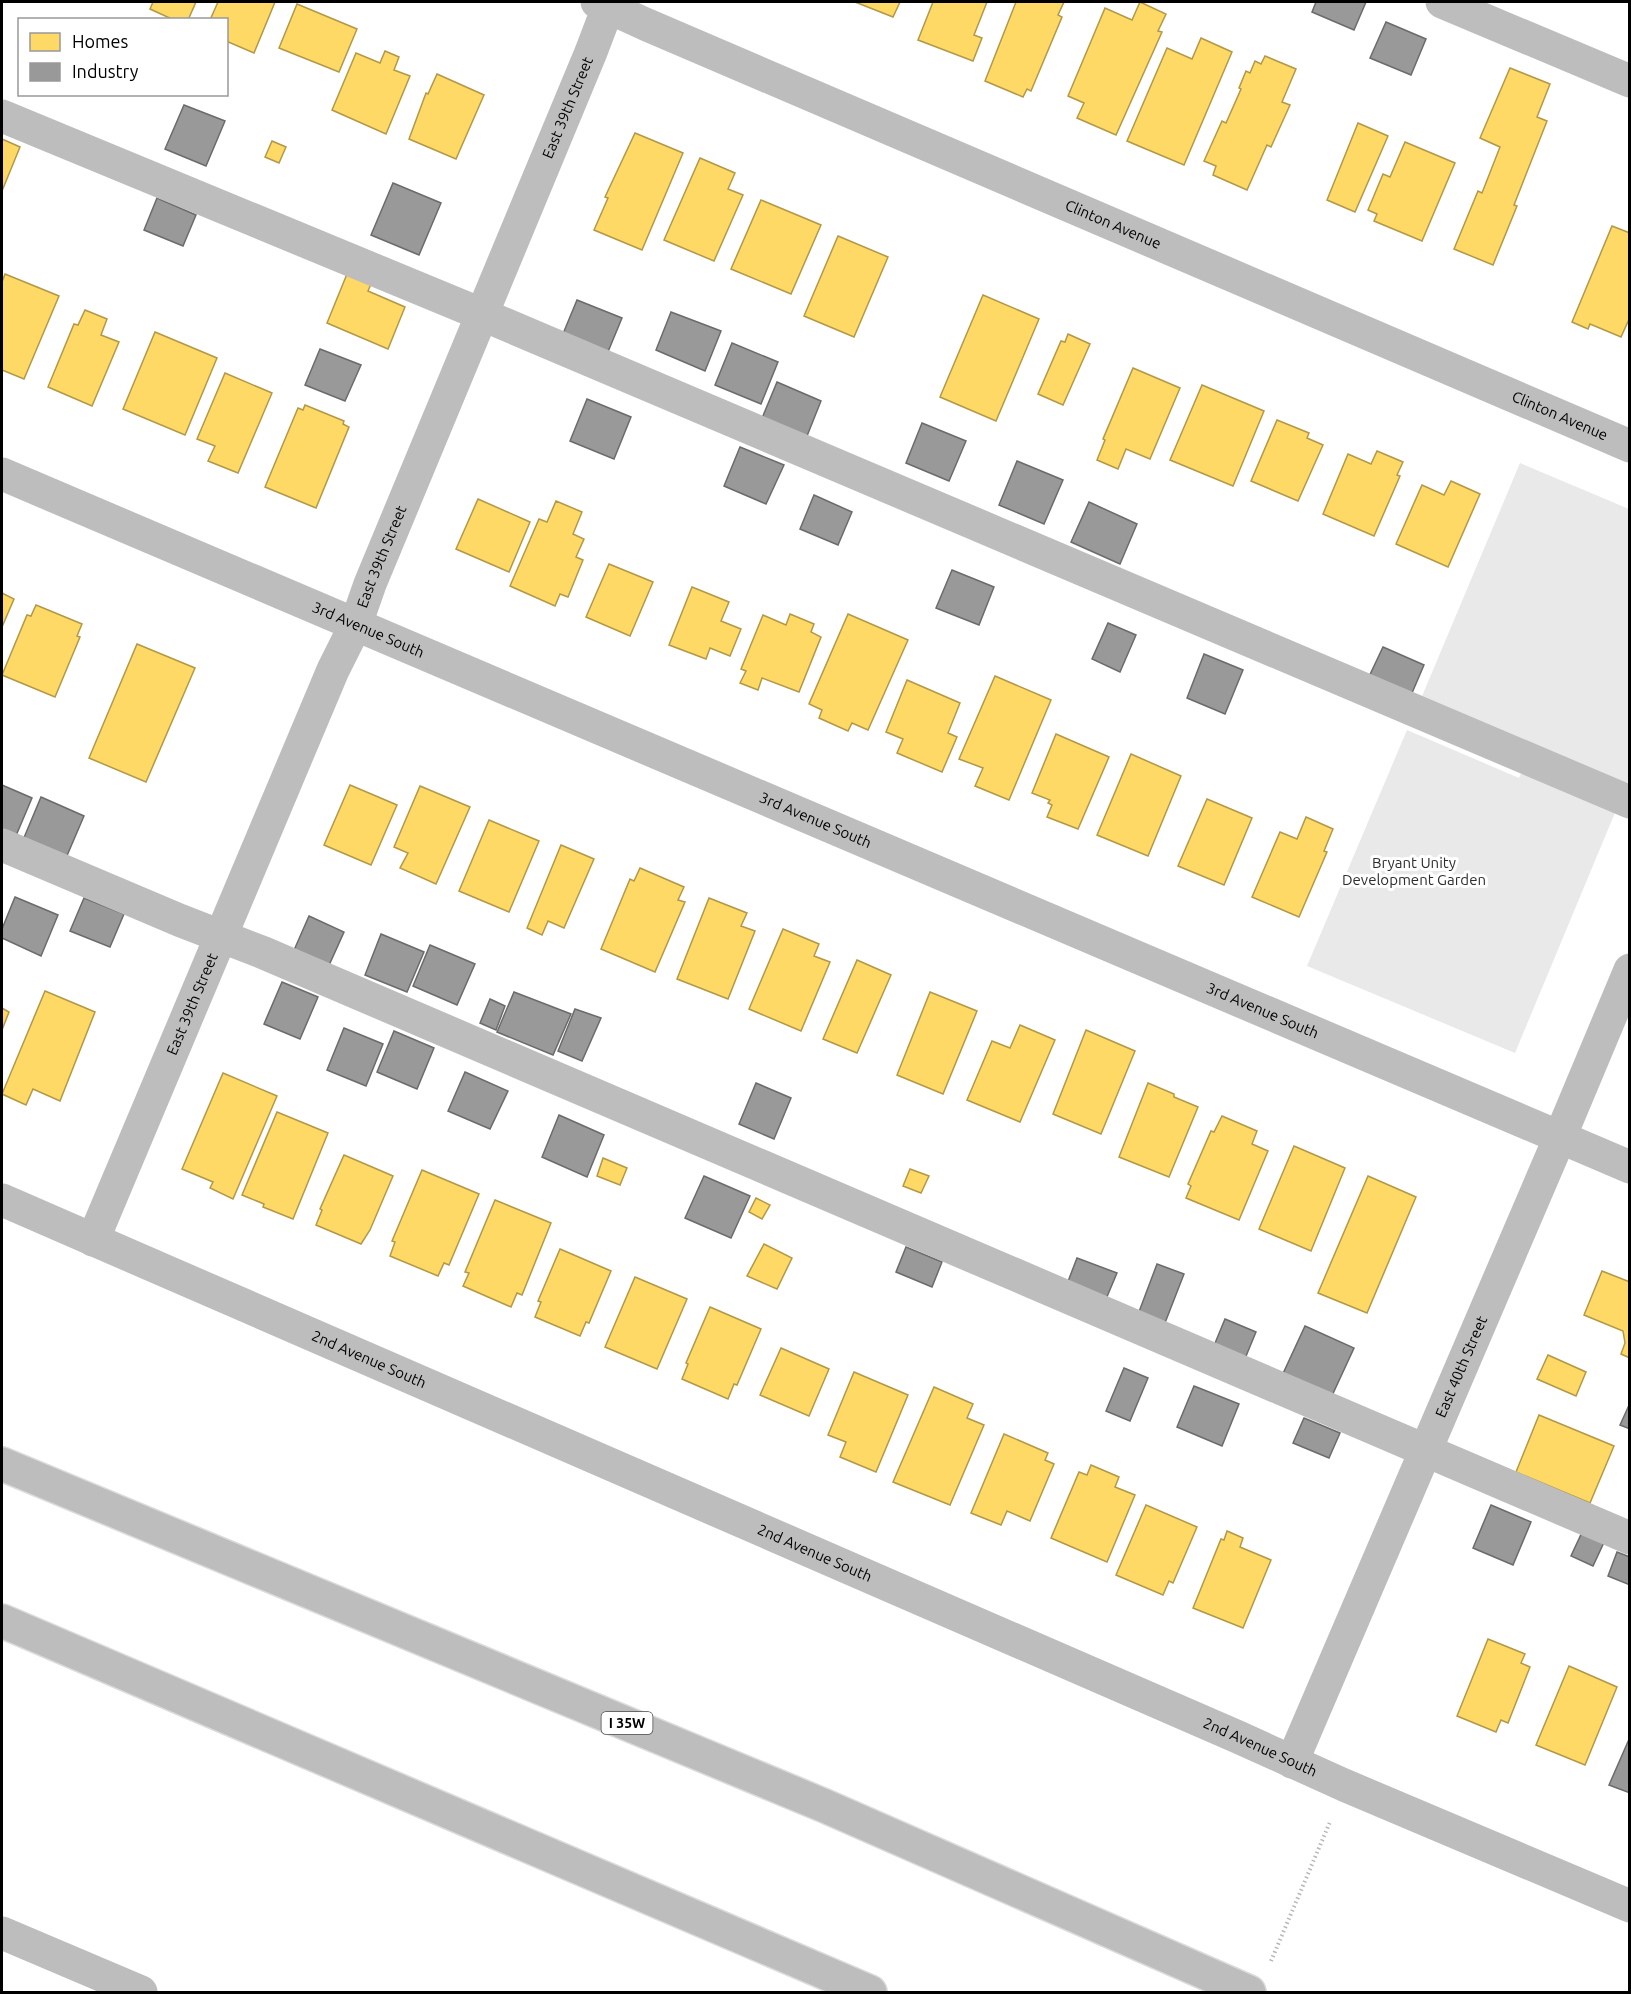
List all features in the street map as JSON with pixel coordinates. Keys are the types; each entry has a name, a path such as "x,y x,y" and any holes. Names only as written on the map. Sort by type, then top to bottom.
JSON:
{"main road":[{"path":"1442,2 1629,81"},
{"name":"East 39th Street","path":"93,1240 333,670 356,624 370,584 481,314 587,63 605,3"},
{"name":"Clinton Avenue","path":"605,3 645,24 1629,446"},
{"path":"2,116 481,314 1629,802"},
{"name":"3rd Avenue South","path":"2,474 1629,1167"},
{"path":"2,844 1629,1538"},
{"name":"East 40th Street","path":"1292,1762 1424,1449 1560,1137 1629,970"},
{"name":"2nd Avenue South","path":"2,1200 1292,1762 1629,1906"},
{"name":"I 35W","path":"2,1464 814,1801 1258,1982"},
{"path":"2,1621 870,1992"},
{"path":"2,1933 141,1992"}],"path":[{"path":"1258,1982 1330,1821"}],"green space":[{"name":"Bryant Unity Development Garden","path":"1520,463 1629,509 1629,779 1515,1053 1307,966 1407,730 1519,778 1532,749 1420,701"}],"building: Homes":[{"path":"153,2 196,2 189,18 170,18 150,9"},
{"path":"218,2 275,2 254,53 228,42 228,18 211,18"},
{"path":"855,2 900,2 893,17"},
{"path":"933,2 987,2 974,35 982,38 973,61 918,40"},
{"path":"1016,2 1064,2 1058,15 1062,17 1031,91 1027,89 1023,97 985,81"},
{"path":"1140,2 1166,14 1158,31 1162,32 1116,135 1077,118 1084,103 1068,96 1105,8 1132,20"},
{"path":"297,4 357,29 339,72 279,48"},
{"path":"1201,38 1232,52 1184,165 1127,141 1167,48 1192,59"},
{"path":"385,51 399,57 394,70 410,76 386,134 332,110 356,53 380,63"},
{"path":"1265,56 1296,69 1282,102 1290,105 1271,147 1267,145 1247,190 1213,175 1216,166 1204,161 1222,121 1226,123 1246,71 1250,73 1255,61 1261,64"},
{"path":"1510,68 1550,84 1537,117 1547,121 1493,265 1454,249 1478,191 1482,193 1500,147 1480,138"},
{"path":"437,74 484,95 456,159 409,139 426,93 428,94"},
{"path":"1358,123 1388,136 1355,212 1327,200"},
{"path":"635,133 683,153 642,250 594,230 608,198 605,197"},
{"path":"2,139 20,147 2,191"},
{"path":"272,141 286,147 279,163 265,157"},
{"path":"1405,142 1455,163 1422,241 1374,221 1377,214 1368,210 1383,174 1390,177"},
{"path":"700,158 735,173 728,189 743,195 714,261 664,240"},
{"path":"761,200 821,225 791,294 731,269"},
{"path":"1612,226 1630,233 1630,317 1621,337 1590,324 1588,329 1572,322"},
{"path":"838,236 888,257 854,337 804,316"},
{"path":"5,274 59,296 24,379 2,370 2,282"},
{"path":"347,274 371,284 368,291 405,307 388,349 327,323"},
{"path":"983,295 1039,319 996,421 940,397"},
{"path":"85,310 107,319 101,335 119,342 92,406 48,387 74,324 78,325"},
{"path":"155,332 217,358 185,435 123,409"},
{"path":"1068,334 1090,344 1063,405 1038,394 1061,341 1065,342"},
{"path":"1133,368 1180,388 1150,459 1126,449 1118,469 1097,460 1105,440 1103,439"},
{"path":"225,373 272,393 238,473 208,461 215,446 197,439"},
{"path":"1202,385 1264,411 1233,486 1170,460"},
{"path":"305,405 344,421 343,424 349,427 316,508 265,487 298,408 303,410"},
{"path":"1277,420 1309,433 1307,438 1323,445 1298,501 1251,481"},
{"path":"1377,451 1403,462 1397,475 1400,476 1374,536 1323,514 1348,454 1371,464"},
{"path":"1451,481 1480,494 1448,567 1396,544 1422,485 1444,495"},
{"path":"478,499 530,522 509,572 456,549"},
{"path":"556,501 582,512 573,534 584,539 576,557 583,560 568,597 560,594 555,606 510,586 539,519 547,522"},
{"path":"609,564 653,582 630,636 586,617"},
{"path":"692,587 729,602 721,621 741,629 730,656 710,648 706,659 669,645"},
{"path":"2,593 14,599 2,627"},
{"path":"36,605 82,624 77,636 80,637 55,697 2,675 27,615 31,616"},
{"path":"790,614 814,624 811,632 821,637 799,692 762,678 758,690 740,683 746,671 741,669 763,615 786,625"},
{"path":"848,614 908,640 868,730 852,723 848,731 819,718 822,710 809,704"},
{"path":"137,644 195,668 146,782 89,758"},
{"path":"995,676 1051,700 1009,800 975,786 983,768 959,759"},
{"path":"907,680 960,703 948,733 957,737 942,772 897,753 903,739 886,732"},
{"path":"1056,734 1109,757 1078,829 1047,817 1052,805 1048,803 1050,800 1032,793"},
{"path":"1131,754 1181,776 1148,856 1097,835"},
{"path":"350,785 397,805 371,865 324,845"},
{"path":"420,786 470,807 436,884 400,868 408,853 394,847"},
{"path":"1207,799 1252,818 1224,885 1178,866"},
{"path":"1306,817 1333,829 1324,851 1327,852 1299,917 1252,897 1280,832 1297,839"},
{"path":"489,820 539,841 509,912 459,891"},
{"path":"561,845 594,859 564,928 548,921 542,935 527,928"},
{"path":"640,868 684,887 678,900 685,902 655,972 601,949 630,879 634,881"},
{"path":"709,898 747,913 741,926 755,931 728,999 677,979"},
{"path":"783,929 819,944 814,956 830,962 801,1031 749,1009"},
{"path":"857,960 891,975 857,1053 823,1039"},
{"path":"45,991 95,1012 60,1101 33,1089 26,1105 2,1094"},
{"path":"930,992 977,1011 943,1094 897,1075"},
{"path":"2,1008 9,1012 2,1030"},
{"path":"1020,1025 1055,1040 1020,1122 967,1100 992,1041 1010,1048"},
{"path":"1086,1030 1135,1051 1101,1134 1053,1114"},
{"path":"223,1073 277,1096 233,1199 210,1188 213,1182 182,1169"},
{"path":"1148,1083 1198,1107 1169,1177 1119,1157"},
{"path":"277,1112 328,1133 293,1219 263,1207 264,1204 242,1195"},
{"path":"1222,1116 1257,1131 1252,1144 1268,1151 1239,1220 1186,1198 1191,1186 1188,1184 1211,1131 1214,1132"},
{"path":"1294,1146 1345,1168 1311,1251 1259,1229"},
{"path":"344,1155 393,1176 370,1230 361,1244 316,1225 322,1210 320,1209"},
{"path":"603,1158 627,1168 620,1185 597,1176"},
{"path":"910,1169 929,1176 921,1193 903,1186"},
{"path":"422,1170 479,1194 449,1265 444,1263 438,1276 390,1256 395,1242 392,1241"},
{"path":"1368,1176 1416,1197 1367,1313 1318,1293"},
{"path":"756,1198 770,1205 762,1219 749,1212"},
{"path":"495,1200 551,1223 522,1295 517,1293 511,1307 463,1286 469,1273 465,1272"},
{"path":"764,1244 792,1258 777,1289 747,1276"},
{"path":"560,1249 611,1271 589,1323 586,1322 580,1336 535,1317 541,1302 538,1301"},
{"path":"1602,1271 1630,1282 1630,1358 1621,1354 1625,1343 1623,1331 1584,1315"},
{"path":"635,1277 687,1299 657,1369 605,1347"},
{"path":"710,1307 761,1329 737,1385 734,1384 728,1399 682,1379 688,1364 686,1363"},
{"path":"781,1348 829,1369 809,1416 760,1395"},
{"path":"1548,1355 1586,1372 1576,1396 1537,1379"},
{"path":"854,1372 908,1395 876,1472 840,1457 846,1442 828,1435"},
{"path":"934,1387 973,1404 967,1418 984,1425 950,1505 893,1482"},
{"path":"1539,1415 1614,1446 1590,1503 1516,1472"},
{"path":"1004,1434 1048,1453 1045,1460 1054,1464 1030,1521 1007,1511 1001,1525 971,1513"},
{"path":"1091,1465 1119,1477 1115,1487 1135,1495 1107,1562 1051,1538 1079,1472 1087,1475"},
{"path":"1146,1505 1197,1527 1173,1583 1169,1581 1163,1595 1116,1575"},
{"path":"1227,1531 1243,1538 1240,1547 1271,1560 1243,1628 1193,1608 1221,1539 1224,1540"},
{"path":"1488,1639 1525,1654 1521,1663 1530,1667 1508,1723 1501,1720 1496,1732 1457,1716"},
{"path":"1569,1666 1617,1687 1585,1765 1536,1745"}],"building: Industry":[{"path":"1316,2 1366,2 1354,30 1312,12"},
{"path":"1386,22 1426,39 1411,75 1370,58"},
{"path":"184,105 225,121 206,166 165,149"},
{"path":"393,183 441,203 419,255 371,235"},
{"path":"157,198 196,215 183,246 144,230"},
{"path":"577,300 622,318 605,359 560,341"},
{"path":"671,312 721,331 705,371 656,350"},
{"path":"732,343 778,362 761,404 715,385"},
{"path":"320,349 361,365 345,401 305,385"},
{"path":"777,382 821,401 805,441 760,423"},
{"path":"587,399 631,417 614,459 570,441"},
{"path":"922,423 966,441 949,481 906,463"},
{"path":"740,447 784,465 766,504 724,486"},
{"path":"1017,461 1063,480 1044,524 999,505"},
{"path":"814,495 852,512 838,545 800,529"},
{"path":"1089,502 1137,524 1120,564 1071,542"},
{"path":"952,570 994,587 979,625 936,608"},
{"path":"1108,623 1136,635 1120,672 1092,659"},
{"path":"1383,647 1424,665 1409,700 1367,681"},
{"path":"1204,654 1243,670 1225,714 1187,698"},
{"path":"2,785 32,798 15,838 2,833"},
{"path":"41,797 84,816 66,858 23,840"},
{"path":"15,897 58,915 41,956 2,938 2,929"},
{"path":"84,898 124,914 110,947 70,931"},
{"path":"309,916 344,932 326,972 291,957"},
{"path":"381,934 424,952 407,992 365,975"},
{"path":"430,945 475,964 457,1005 413,986"},
{"path":"282,982 318,997 300,1039 264,1024"},
{"path":"514,992 571,1014 553,1055 497,1032"},
{"path":"490,999 505,1006 496,1030 480,1023"},
{"path":"575,1009 601,1018 582,1061 558,1051"},
{"path":"344,1028 383,1044 366,1086 327,1070"},
{"path":"394,1031 434,1048 417,1089 377,1072"},
{"path":"465,1072 508,1091 490,1129 448,1111"},
{"path":"756,1083 791,1098 774,1139 739,1124"},
{"path":"559,1115 604,1135 587,1177 542,1157"},
{"path":"704,1176 750,1196 731,1238 685,1218"},
{"path":"906,1247 942,1262 932,1287 896,1272"},
{"path":"1077,1258 1117,1273 1106,1299 1067,1284"},
{"path":"1157,1264 1184,1274 1163,1328 1137,1317"},
{"path":"1225,1319 1256,1332 1244,1361 1213,1348"},
{"path":"1305,1326 1354,1348 1330,1400 1281,1378"},
{"path":"1124,1368 1148,1378 1130,1421 1106,1411"},
{"path":"1194,1386 1239,1404 1222,1446 1177,1427"},
{"path":"1630,1403 1630,1429 1620,1425"},
{"path":"1304,1418 1340,1433 1329,1458 1293,1443"},
{"path":"1491,1505 1531,1522 1513,1565 1473,1548"},
{"path":"1584,1528 1606,1538 1593,1566 1571,1556"},
{"path":"1617,1552 1630,1557 1630,1585 1608,1576"},
{"path":"1630,1737 1630,1793 1609,1785"}]}
